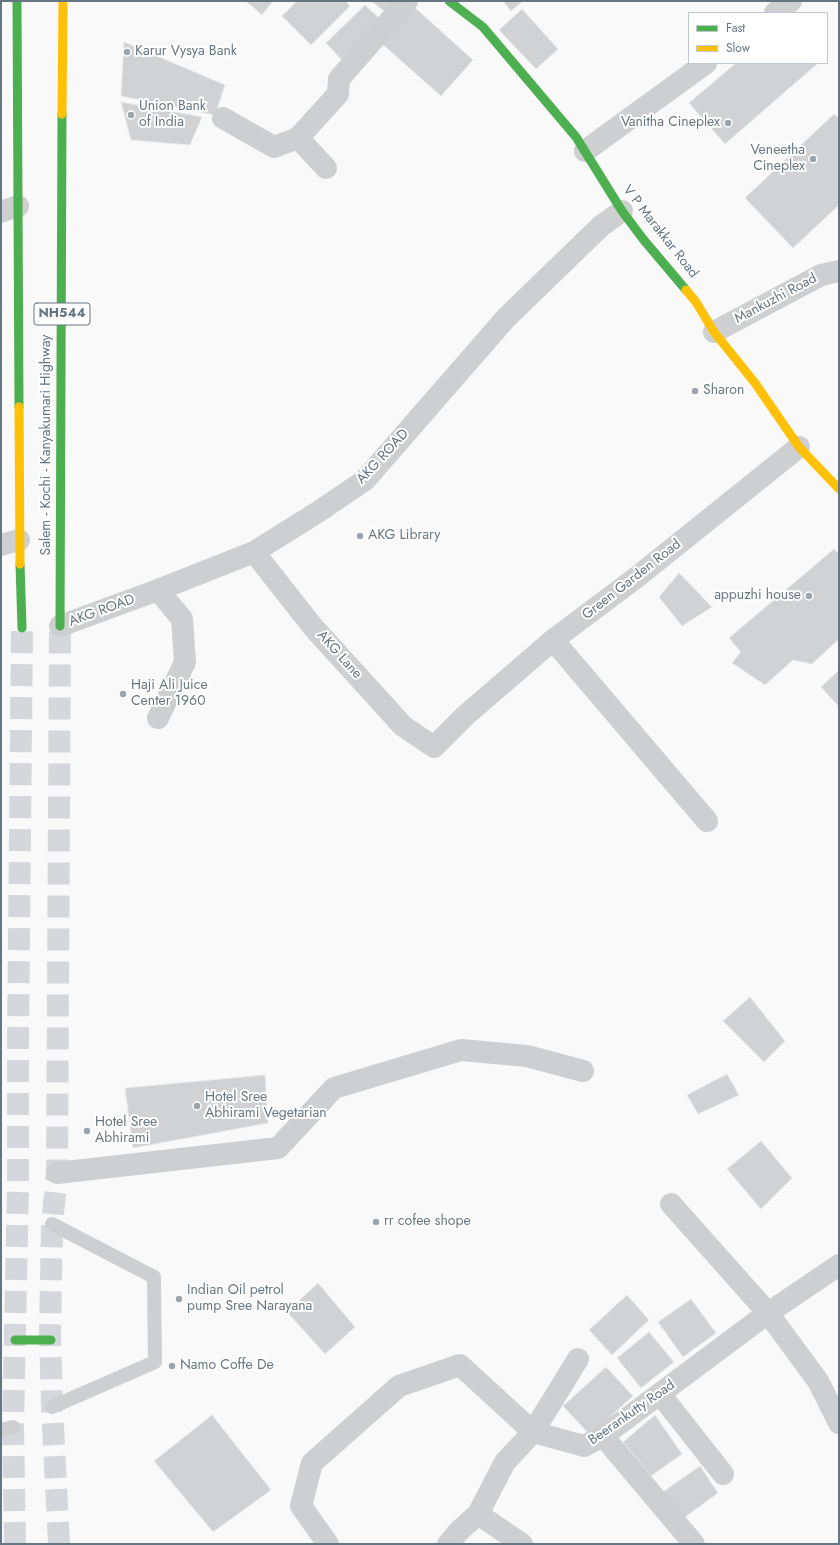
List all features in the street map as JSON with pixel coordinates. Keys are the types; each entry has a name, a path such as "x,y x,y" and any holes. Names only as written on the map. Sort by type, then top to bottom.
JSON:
{"main road":[{"name":"Salem - Kochi - Kanyakumari Highway","path":"17,1 10,209 10,542 22,628"},
{"name":"Salem - Kochi - Kanyakumari Highway","path":"60,626 64,1"},
{"name":"V P Marakkar Road","path":"449,1 483,26 576,137 622,210 643,239 696,302 714,332 754,383 799,448 839,489"},
{"path":"15,1340 51,1340"}],"street":[{"path":"223,118 274,147 298,138 338,94 339,79 407,1"},
{"path":"776,12 791,1"},
{"path":"585,151 705,64"},
{"path":"298,138 326,168"},
{"name":"AKG ROAD","path":"60,626 158,590 254,552 318,512 365,480 506,318 601,226 622,210"},
{"name":"Mankuzhi Road","path":"714,332 821,275 839,271"},
{"name":"Green Garden Road","path":"434,747 466,715 553,640 638,577 799,448"},
{"name":"AKG Lane","path":"254,552 313,627 403,726 434,747"},
{"path":"158,590 182,619 185,662 158,718"},
{"path":"553,640 707,821"},
{"path":"57,1173 278,1148 334,1088 461,1050 527,1056 583,1071"},
{"path":"671,1204 768,1313 818,1381 839,1423"},
{"name":"Beerankutty Road","path":"533,1432 584,1446 603,1436 768,1313 839,1266"},
{"path":"448,1544 459,1531 478,1514 505,1462 533,1432 578,1359"},
{"path":"328,1544 300,1506 312,1463 399,1386 460,1365 533,1432"},
{"path":"660,1394 723,1474"},
{"path":"603,1436 694,1544"},
{"path":"478,1514 522,1544"}],"lane":[{"path":"52,1224 154,1277 155,1362 52,1407"}],"building":[{"path":"246,1 273,1 262,15"},
{"path":"297,1 345,1 350,6 311,45 282,16"},
{"path":"371,1 396,1 387,13"},
{"path":"503,1 523,1 511,11"},
{"path":"365,5 381,20 342,60 326,43"},
{"path":"412,5 473,60 441,96 380,42"},
{"path":"522,9 558,49 536,69 499,30"},
{"path":"124,42 225,85 215,115 121,96"},
{"name":"Vanitha Cineplex","path":"735,64 817,64 725,144 689,103"},
{"path":"121,102 202,117 190,145 131,140"},
{"name":"Veneetha Cineplex","path":"834,114 839,119 839,205 793,248 745,198"},
{"name":"appuzhi house","path":"834,549 839,554 839,639 812,664 793,660 765,685 732,663 741,652 729,638"},
{"path":"679,573 712,607 682,626 659,597"},
{"path":"839,670 839,707 821,687"},
{"path":"750,997 785,1041 764,1062 723,1021"},
{"path":"727,1074 739,1095 698,1114 687,1095"},
{"name":"Hotel Sree Abhirami Vegetarian","path":"265,1075 268,1123 133,1148 125,1088"},
{"path":"761,1141 792,1178 761,1209 727,1169"},
{"path":"318,1283 355,1327 325,1354 287,1312"},
{"path":"627,1295 649,1320 612,1355 589,1330"},
{"path":"691,1299 716,1333 683,1357 658,1322"},
{"path":"649,1332 674,1362 641,1388 617,1358"},
{"path":"606,1367 633,1396 590,1435 563,1406"},
{"path":"212,1415 271,1490 213,1532 154,1461"},
{"path":"655,1415 682,1454 651,1476 623,1442"},
{"path":"700,1466 718,1493 681,1520 660,1494"}],"tunnel":[{"path":"59,1544 50,1332 52,1224 57,1173 60,626"},
{"path":"15,1544 13,1427 18,1184 22,628"}],"traffic: fast":[{"path":"17,1 19,407"},
{"path":"449,1 483,27 576,137 622,211 643,239 686,290"},
{"path":"60,626 62,114"},
{"path":"20,564 22,628"},
{"path":"15,1340 51,1340"}],"traffic: slow":[{"path":"62,114 63,1"},
{"path":"686,290 696,302 714,332 755,383 799,447 839,489"},
{"path":"19,407 20,564"}],"place":[{"name":"Karur Vysya Bank","path":"127,52"},
{"name":"Union Bank of India","path":"131,115"},
{"name":"Vanitha Cineplex","path":"728,123"},
{"name":"Veneetha Cineplex","path":"813,159"},
{"name":"Sharon","path":"695,391"},
{"name":"AKG Library","path":"360,536"},
{"name":"appuzhi house","path":"809,596"},
{"name":"Haji Ali Juice Center 1960","path":"123,694"},
{"name":"Hotel Sree Abhirami Vegetarian","path":"197,1106"},
{"name":"Hotel Sree Abhirami","path":"87,1131"},
{"name":"rr cofee shope","path":"376,1222"},
{"name":"Indian Oil petrol pump Sree Narayana","path":"179,1299"},
{"name":"Namo Coffe De","path":"172,1366"}]}
